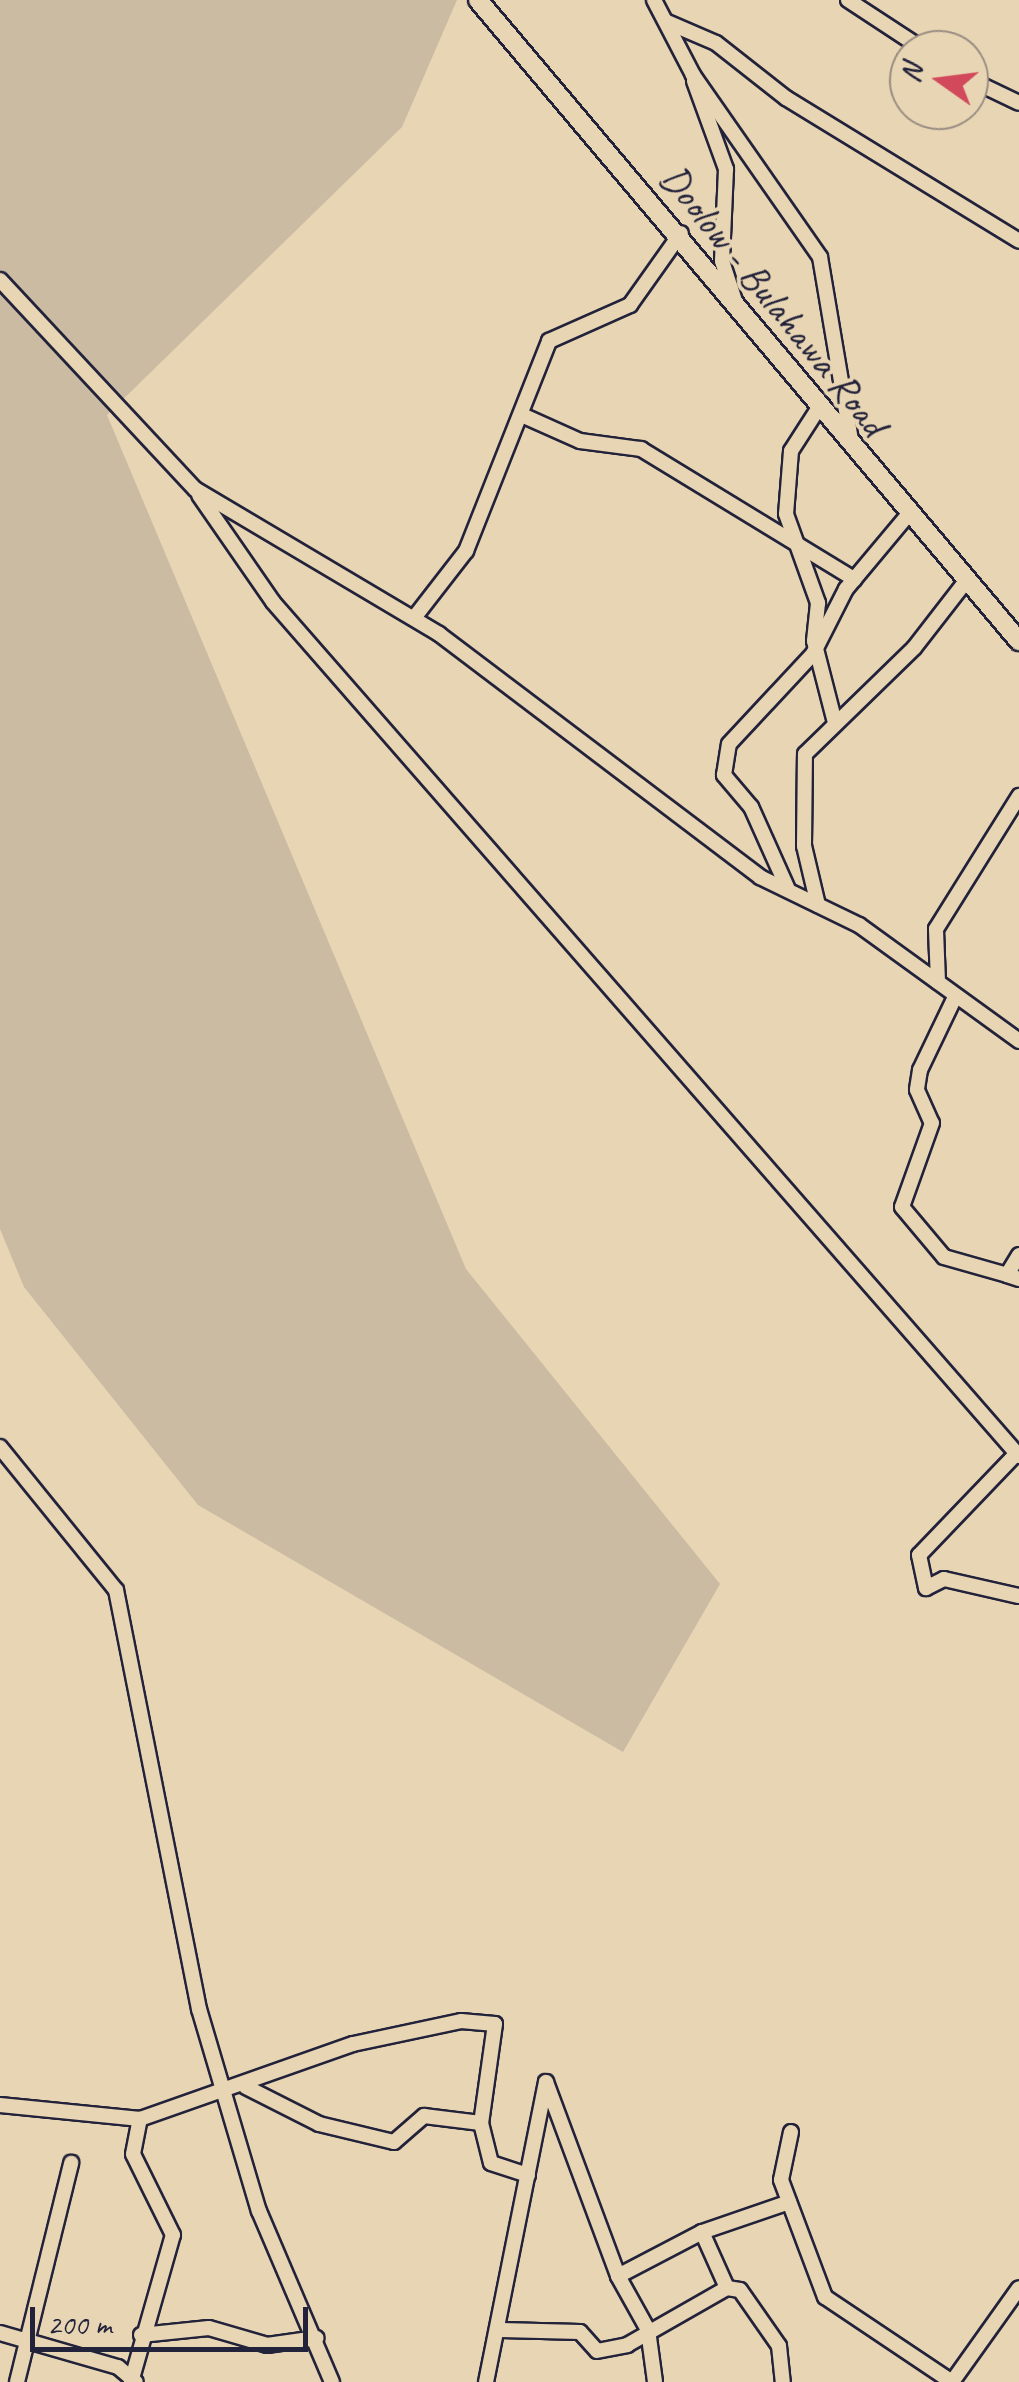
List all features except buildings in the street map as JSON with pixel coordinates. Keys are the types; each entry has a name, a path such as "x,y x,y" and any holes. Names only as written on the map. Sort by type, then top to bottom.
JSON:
{"main road":[{"name":"Doolow - Bulahawa Road","path":"478,0 681,233 851,451 1019,642"}],"street":[{"path":"654,0 693,75 820,257 851,451"},
{"path":"848,0 894,30"},
{"path":"666,22 716,43 786,98 1019,241"},
{"path":"693,75 699,115 726,168 722,261 735,301"},
{"path":"989,89 1019,103"},
{"path":"414,618 466,551 524,416 549,341 630,305 681,233"},
{"path":"0,280 195,489 273,602 1018,1455 919,1554 926,1588 944,1580 1019,1596"},
{"path":"818,409 791,450 790,534 818,603 815,650 835,724"},
{"path":"524,416 580,441 641,449 790,534 854,579"},
{"path":"195,489 414,618 792,893 818,905 938,982 1019,1041"},
{"path":"792,893 751,807 724,775 725,757 815,650 854,579 907,516"},
{"path":"818,905 804,846 802,765 835,724 914,648 966,580"},
{"path":"938,982 936,929 1019,796"},
{"path":"955,996 920,1070 917,1090 932,1123 902,1207 944,1257 1013,1277 1019,1255"},
{"path":"0,1447 42,1507 101,1561 126,1619 199,2009 259,2211 317,2338 332,2382"},
{"path":"0,2105 140,2119 224,2096 398,2032 495,2024 482,2123 491,2162 528,2176"},
{"path":"486,2382 501,2330 546,2082 618,2276 648,2330 655,2382"},
{"path":"246,2087 319,2124 394,2142 424,2116 482,2123"},
{"path":"133,2381 140,2335 172,2235 133,2154 140,2119"},
{"path":"791,2132 780,2170 825,2297 952,2382 1019,2288"},
{"path":"17,2382 72,2163"},
{"path":"618,2276 702,2232 789,2202"},
{"path":"702,2232 726,2288"},
{"path":"501,2330 580,2332 591,2352 648,2330 726,2288 745,2293 779,2346 783,2382"},
{"path":"140,2335 209,2328 267,2345 317,2338"},
{"path":"0,2333 26,2344 118,2367 133,2381"}],"shaded area":[{"path":"0,0 457,0 402,127 107,415 466,1269 720,1584 623,1752 198,1505 24,1287 0,1229"}]}
